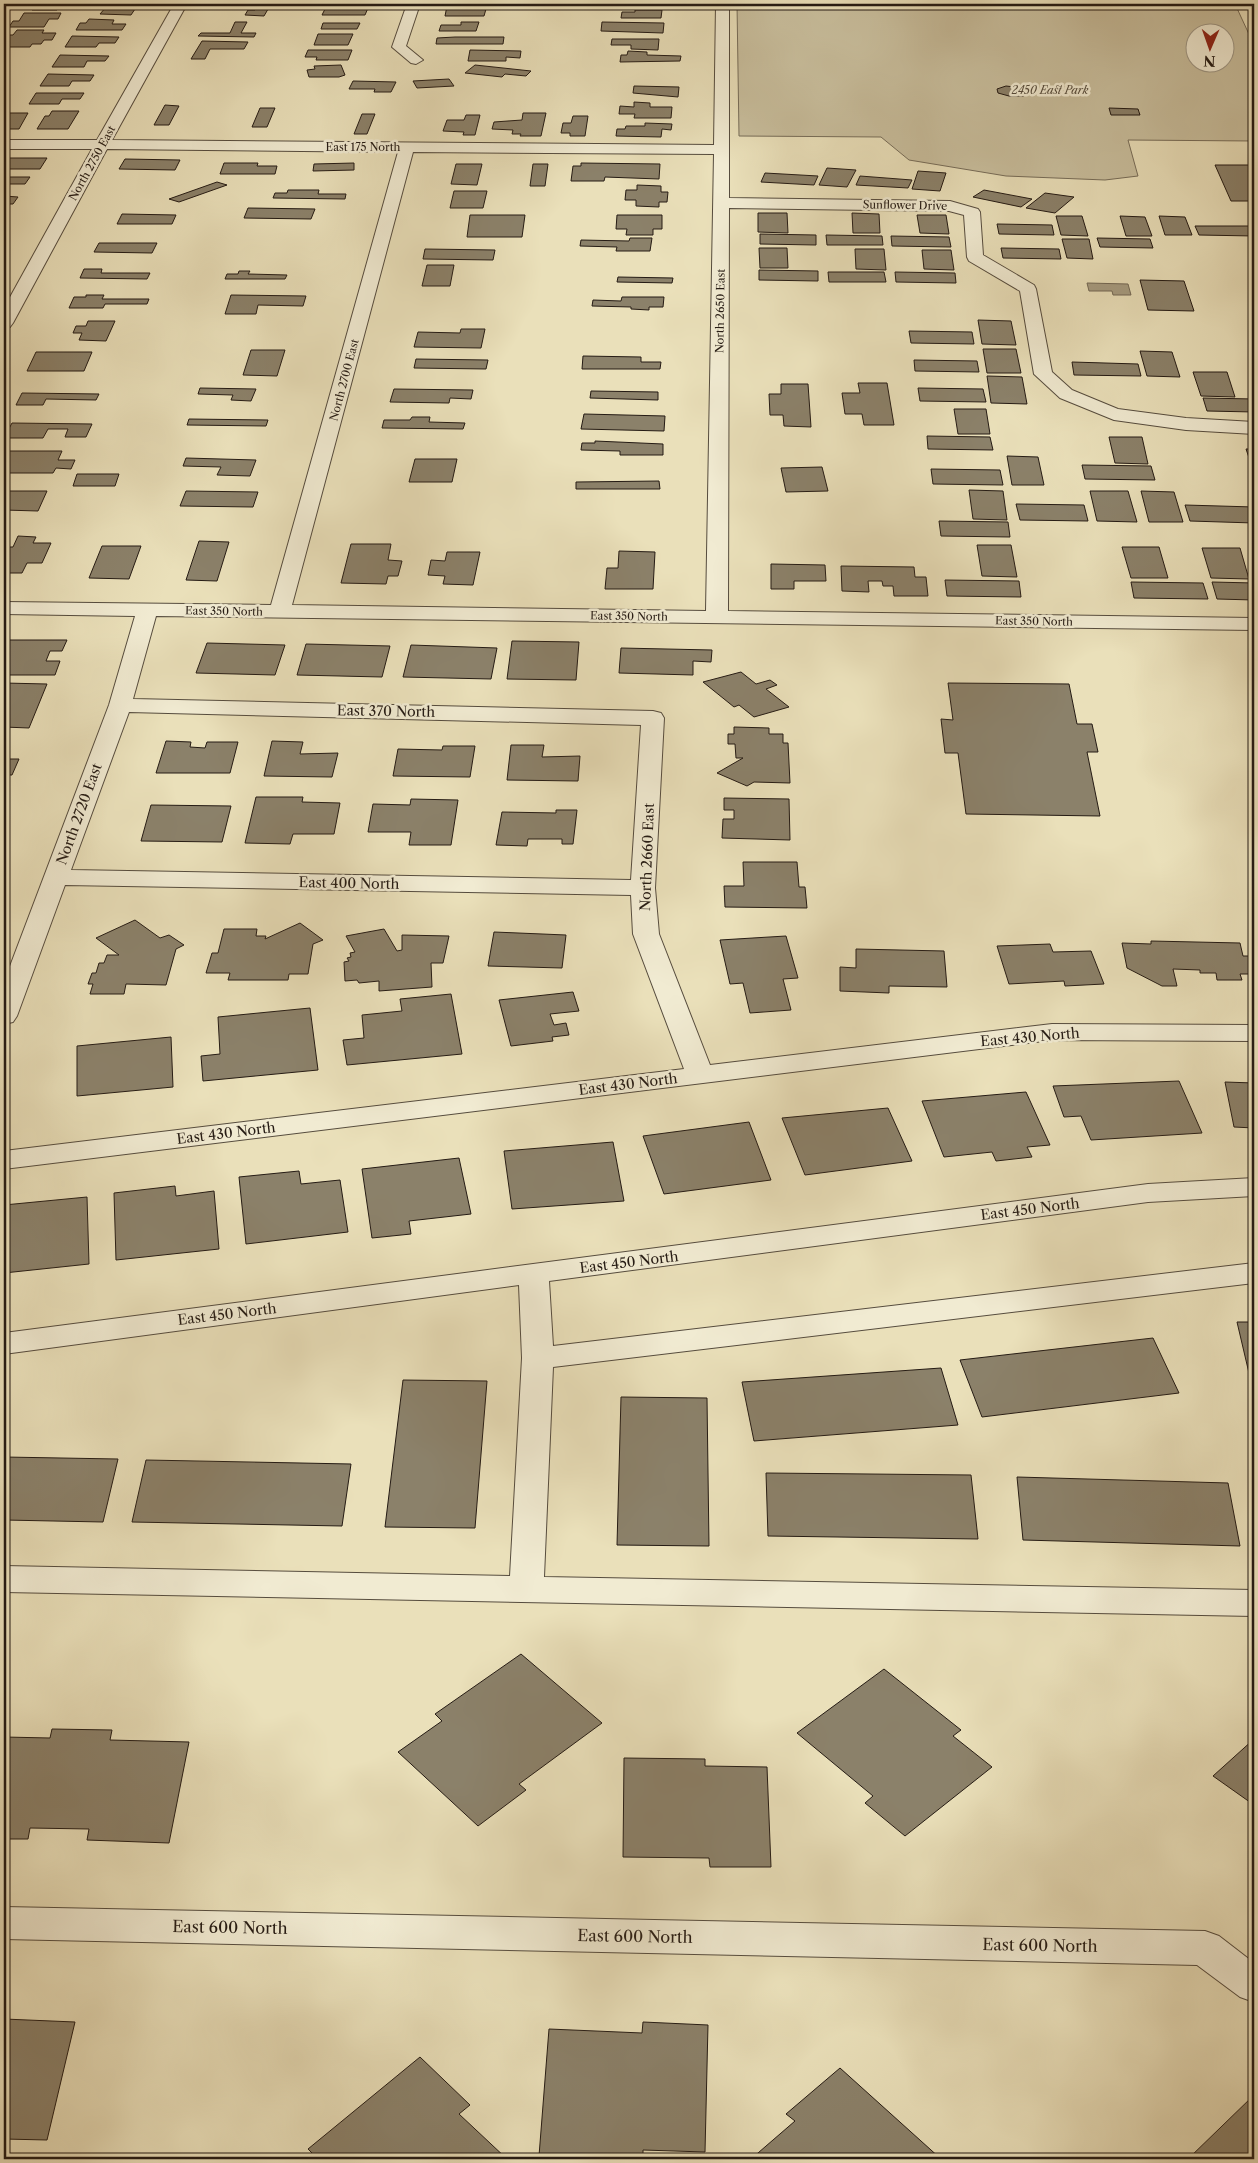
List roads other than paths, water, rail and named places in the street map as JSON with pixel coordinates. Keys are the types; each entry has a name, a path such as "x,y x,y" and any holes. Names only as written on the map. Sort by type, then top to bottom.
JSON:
{"street":[{"name":"North 2750 East","path":"4,323 180,4"},
{"path":"413,4 399,47 416,60"},
{"name":"North 2650 East","path":"718,617 723,4"},
{"name":"East 175 North","path":"4,144 722,150"},
{"name":"North 2700 East","path":"280,612 408,147"},
{"name":"Sunflower Drive","path":"721,202 950,206 972,212 975,257 1028,289 1043,374 1066,394 1114,414 1186,424 1254,428"},
{"name":"East 350 North","path":"4,608 1254,624"},
{"name":"North 2720 East","path":"4,1016 120,705 147,610"},
{"name":"East 370 North","path":"120,705 653,718"},
{"name":"North 2660 East","path":"653,718 644,888 646,934 700,1075"},
{"name":"East 400 North","path":"56,877 644,888"},
{"name":"East 430 North","path":"4,1160 1052,1032 1254,1033"},
{"name":"East 450 North","path":"4,1343 1148,1193 1254,1187"},
{"path":"526,1589 538,1358 534,1274"},
{"path":"538,1358 1254,1274"},
{"path":"4,1579 1254,1603"},
{"name":"East 600 North","path":"4,1922 1205,1948 1254,1985"}],"park label":[{"name":"2450 East Park","path":"1050,90"}]}
